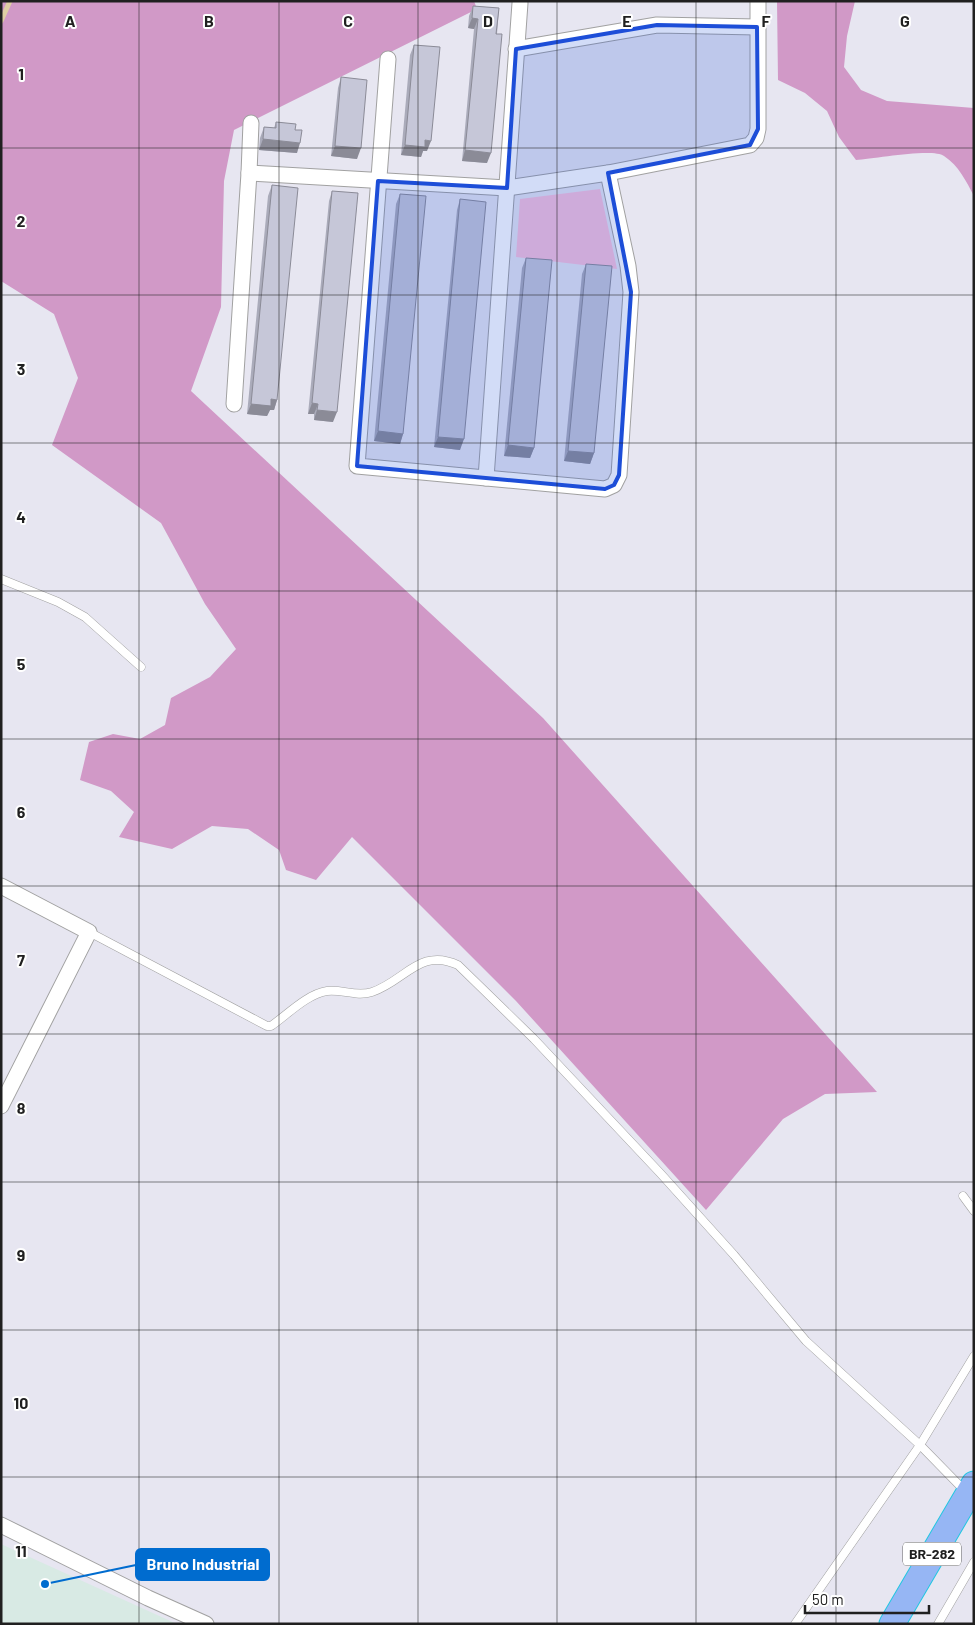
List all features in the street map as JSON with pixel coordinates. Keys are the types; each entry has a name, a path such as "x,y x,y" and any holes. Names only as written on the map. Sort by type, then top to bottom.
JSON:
{"highway":[{"name":"BR-282","path":"892,1624 972,1491"}],"street":[{"path":"249,173 506,188 608,173 750,145 756,138 758,129 758,1"},
{"path":"486,478 520,3"},
{"path":"516,49 657,25 757,26"},
{"path":"388,59 357,466 605,488 614,484 619,475 631,292 628,266 608,173"},
{"path":"234,404 251,123"},
{"path":"1,886 89,932 1,1106"},
{"path":"1,1525 148,1598 206,1624"}],"lane":[{"path":"1,579 58,602 86,616 141,667"},
{"path":"89,932 267,1026 272,1026 320,993 336,991 353,995 374,992 432,959 448,960 458,965 534,1039 661,1174 734,1255 806,1341 972,1491"},
{"path":"963,1196 974,1212"},
{"path":"795,1624 920,1445 974,1356"},
{"path":"938,1624 974,1562"}],"highlighted area":[{"path":"657,25 757,27 758,129 750,145 608,173 631,292 619,475 614,485 605,489 357,466 378,181 507,188 516,49"}],"shaded area":[{"path":"1,1 474,1 477,9 234,130 224,181 221,307 191,391 543,718 877,1092 825,1094 783,1119 706,1210 516,1001 352,837 316,880 286,870 279,850 248,829 212,826 172,849 119,837 134,812 111,791 80,780 89,742 113,734 140,739 165,725 171,698 210,677 236,649 205,604 161,523 52,445 78,378 54,314 1,281"},
{"path":"777,1 855,1 847,36 844,67 861,90 887,101 974,108 974,196 954,164 938,154 916,153 856,160 839,137 827,111 805,93 778,80"},
{"path":"600,189 617,269 516,257 520,199"},
{"path":"1,1544 177,1624 1,1624"}],"building":[{"path":"473,6 499,8 496,34 502,34 491,153 465,150 478,19 472,18"},
{"path":"414,45 440,47 431,141 425,140 425,147 405,145"},
{"path":"341,77 367,80 361,148 335,146"},
{"path":"276,122 296,124 295,130 302,130 300,143 263,139 264,127 276,128"},
{"path":"272,185 298,188 277,400 271,399 271,406 251,404"},
{"path":"332,191 358,193 337,412 317,410 318,404 312,403"},
{"path":"400,194 426,196 403,434 378,431"},
{"path":"460,199 486,202 464,439 438,437"},
{"path":"526,258 552,260 534,448 508,445"},
{"path":"586,264 612,266 594,453 568,451"}],"waterway":[{"path":"1,21 10,1"}],"place":[{"name":"Bruno Industrial","path":"45,1584"}]}
